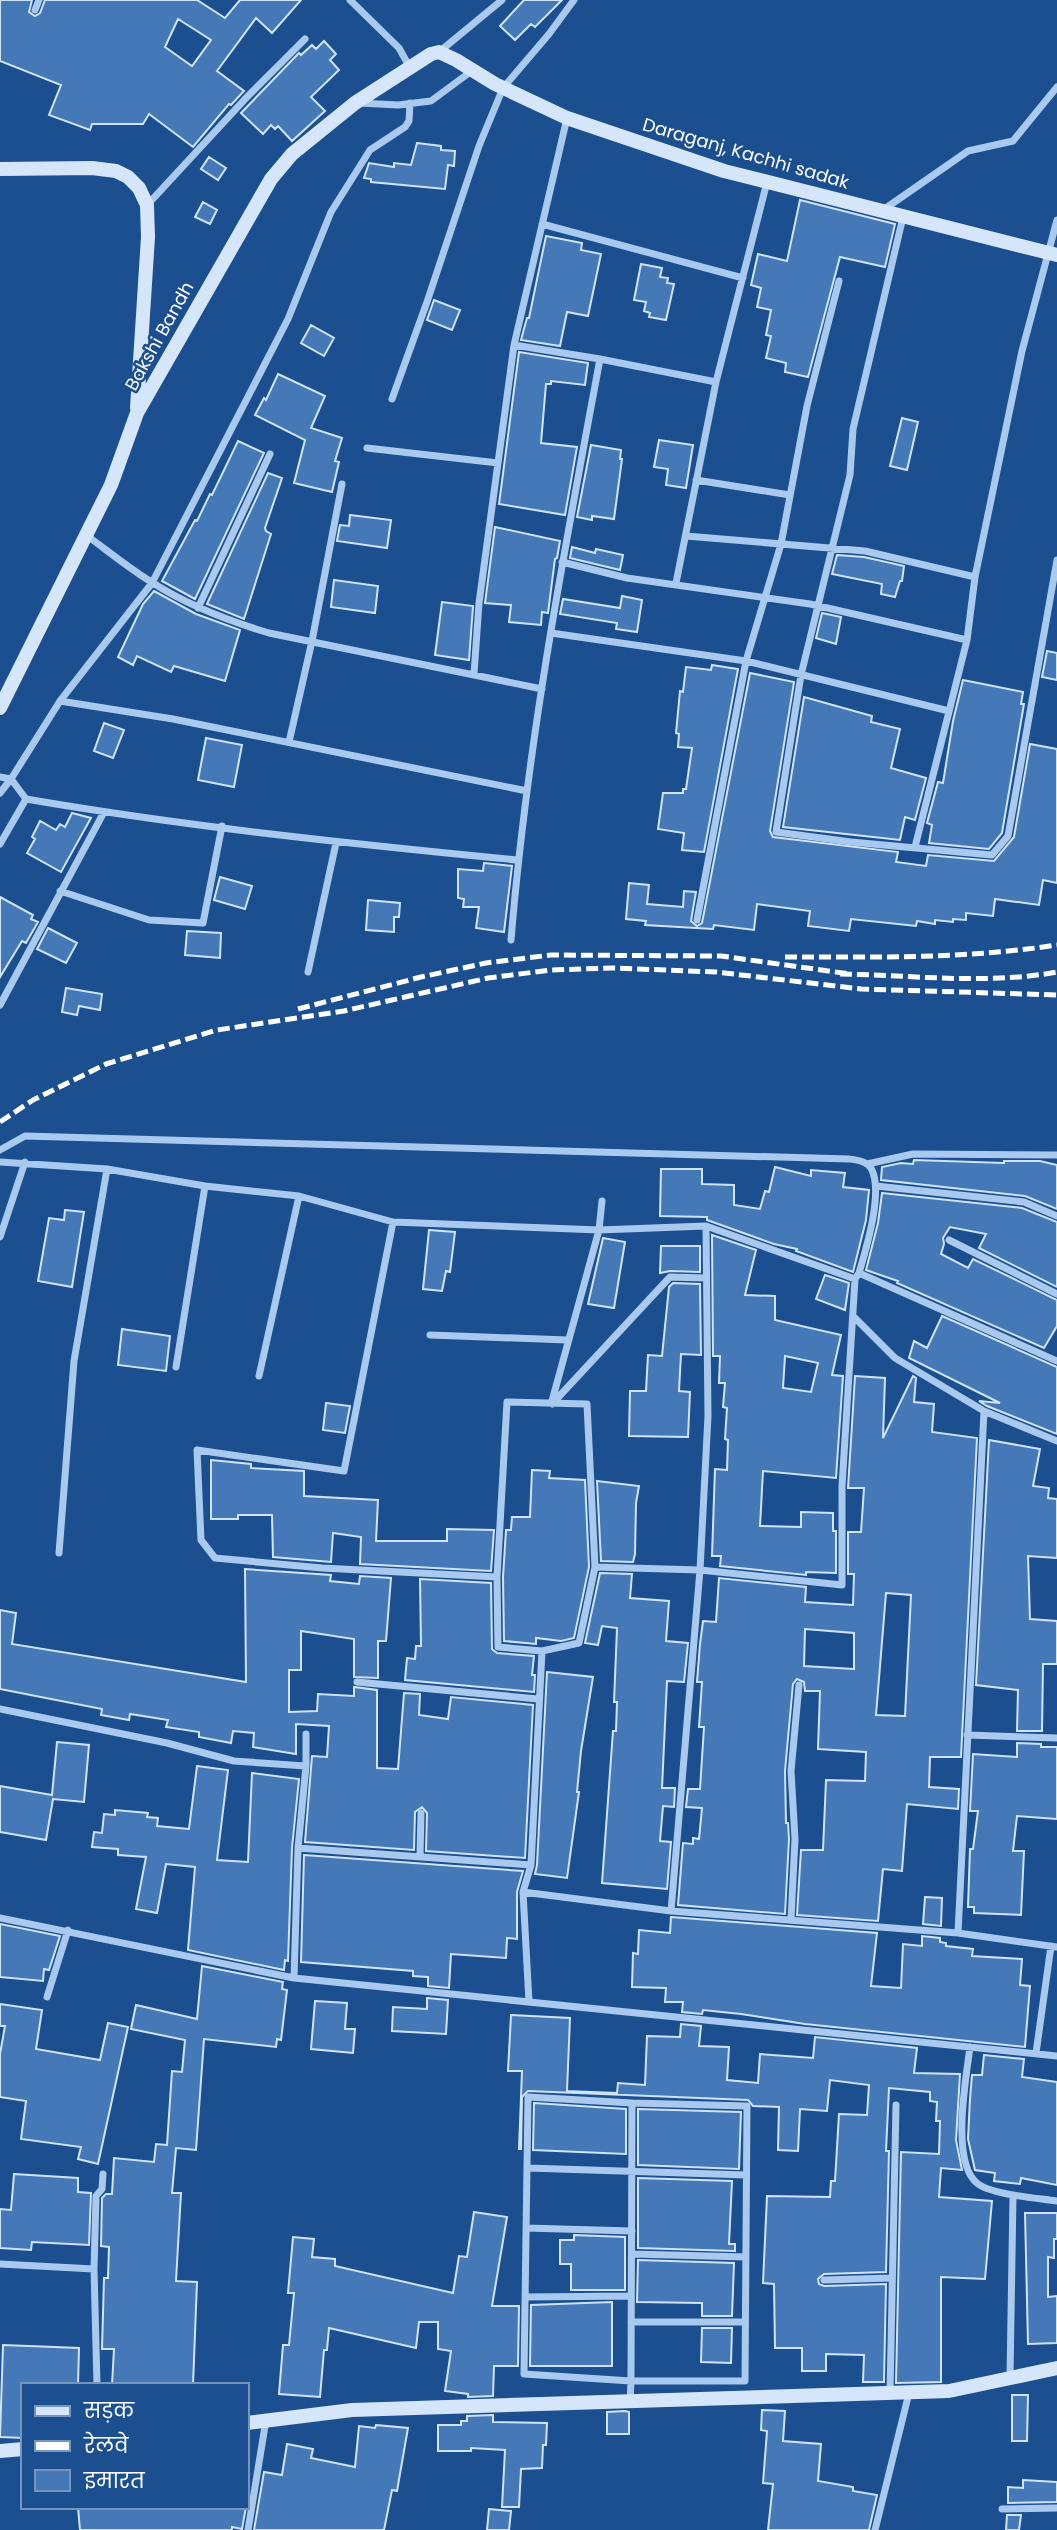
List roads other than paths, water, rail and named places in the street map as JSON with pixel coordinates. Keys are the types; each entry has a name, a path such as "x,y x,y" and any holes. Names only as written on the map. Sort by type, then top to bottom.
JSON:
{"street":[{"path":"35,10 38,0"},
{"path":"350,0 399,48 410,66"},
{"path":"439,52 502,0"},
{"path":"392,399 479,146 503,88 574,0"},
{"path":"147,205 304,39"},
{"name":"Bakshi Bandh","path":"0,708 111,485 137,413 271,179 292,154 355,103 410,66 439,52"},
{"name":"Daraganj, Kachhi sadak","path":"439,52 503,88 567,118 724,171 1052,254"},
{"path":"355,103 431,101 473,70"},
{"path":"882,210 968,151 1013,141 1057,88"},
{"path":"0,793 60,701 152,583 288,319 331,212 370,150 405,127 410,103"},
{"path":"474,674 479,603 514,345 567,118"},
{"path":"0,169 116,171 128,177 139,188 147,205 148,237 137,413"},
{"path":"676,583 716,382 767,182"},
{"path":"903,216 867,362 852,436 850,475 801,675 776,832 992,855 1008,836 1057,561"},
{"path":"915,847 967,640 975,577 1022,351 1052,254 1057,220"},
{"path":"541,225 743,278"},
{"path":"697,920 746,661 781,544 807,406 839,281"},
{"path":"514,345 716,382"},
{"path":"511,940 517,860 542,690 562,562 600,359"},
{"path":"367,448 498,463"},
{"path":"198,608 270,454"},
{"path":"696,481 790,495"},
{"path":"289,742 312,641 342,484"},
{"path":"86,535 152,583 198,608 269,633 542,690"},
{"path":"686,536 865,551 975,577"},
{"path":"562,562 617,576 820,606 967,640"},
{"path":"551,633 746,661 949,711"},
{"path":"60,701 173,719 527,790"},
{"path":"0,776 11,779 26,799 104,812 336,843 517,860"},
{"path":"0,844 26,799"},
{"path":"0,1005 104,812"},
{"path":"60,891 149,920 203,923 222,827"},
{"path":"308,972 336,843"},
{"path":"0,1150 25,1136 556,1149 849,1159 867,1164 913,1154 1057,1155"},
{"path":"0,1161 107,1169 205,1186 299,1196 393,1222 599,1230 706,1226 857,1276 1057,1361"},
{"path":"0,1237 25,1162"},
{"path":"595,1567 700,1570 842,1585 842,1486 853,1317 857,1276 872,1229 876,1186 872,1170 867,1164"},
{"path":"59,1553 74,1361 107,1169"},
{"path":"176,1367 205,1186"},
{"path":"876,1186 988,1196 1024,1202 1057,1216"},
{"path":"259,1376 299,1196"},
{"path":"552,1404 567,1340 599,1230 601,1202"},
{"path":"393,1222 344,1471 197,1450 201,1540 215,1558 321,1568 497,1577"},
{"path":"671,1911 700,1570 708,1416 706,1226"},
{"path":"949,1240 1057,1294"},
{"path":"552,1404 670,1277 706,1278"},
{"path":"853,1317 895,1358 984,1411 1057,1441"},
{"path":"429,1335 567,1340"},
{"path":"507,1402 552,1404 587,1404 595,1567 579,1643 542,1651 499,1647 497,1577 507,1402"},
{"path":"958,1933 984,1411"},
{"path":"528,2002 523,1892 530,1865 542,1651"},
{"path":"357,1682 538,1699"},
{"path":"791,1919 795,1839 791,1771 799,1685"},
{"path":"0,1710 167,1742 234,1761 306,1766"},
{"path":"294,1978 298,1847 306,1766 306,1734"},
{"path":"967,1735 1057,1738"},
{"path":"420,1856 421,1813"},
{"path":"298,1847 530,1865"},
{"path":"523,1892 671,1911 958,1933 1054,1946 1037,2053"},
{"path":"0,1917 294,1978 1057,2056"},
{"path":"47,1997 68,1930"},
{"path":"970,2048 962,2121 966,2171 979,2185 1013,2195 1057,2201"},
{"path":"528,2097 747,2106 745,2381 631,2381 524,2374 527,2168 528,2097"},
{"path":"630,2401 632,2103"},
{"path":"890,2393 896,2105"},
{"path":"527,2168 746,2175"},
{"path":"97,2383 94,2269 96,2196 102,2189 103,2174"},
{"path":"1010,2378 1013,2195"},
{"path":"526,2228 632,2231"},
{"path":"632,2254 746,2257"},
{"path":"0,2264 94,2269"},
{"path":"824,2280 892,2277"},
{"path":"525,2297 631,2296"},
{"path":"631,2322 745,2322"},
{"path":"248,2423 352,2410 949,2391 1057,2368"},
{"path":"875,2530 909,2393"},
{"path":"248,2530 266,2420"},
{"path":"0,2451 21,2449"},
{"path":"1002,2509 1057,2508"}],"railway":[{"path":"785,957 955,955 1057,945"},
{"path":"298,1009 486,963 551,955 721,956 850,974"},
{"path":"0,1122 33,1100 106,1064 217,1030 344,1011 488,978 551,970 612,968 716,972 861,989 1057,995"},
{"path":"840,974 976,979 1057,972"}]}
